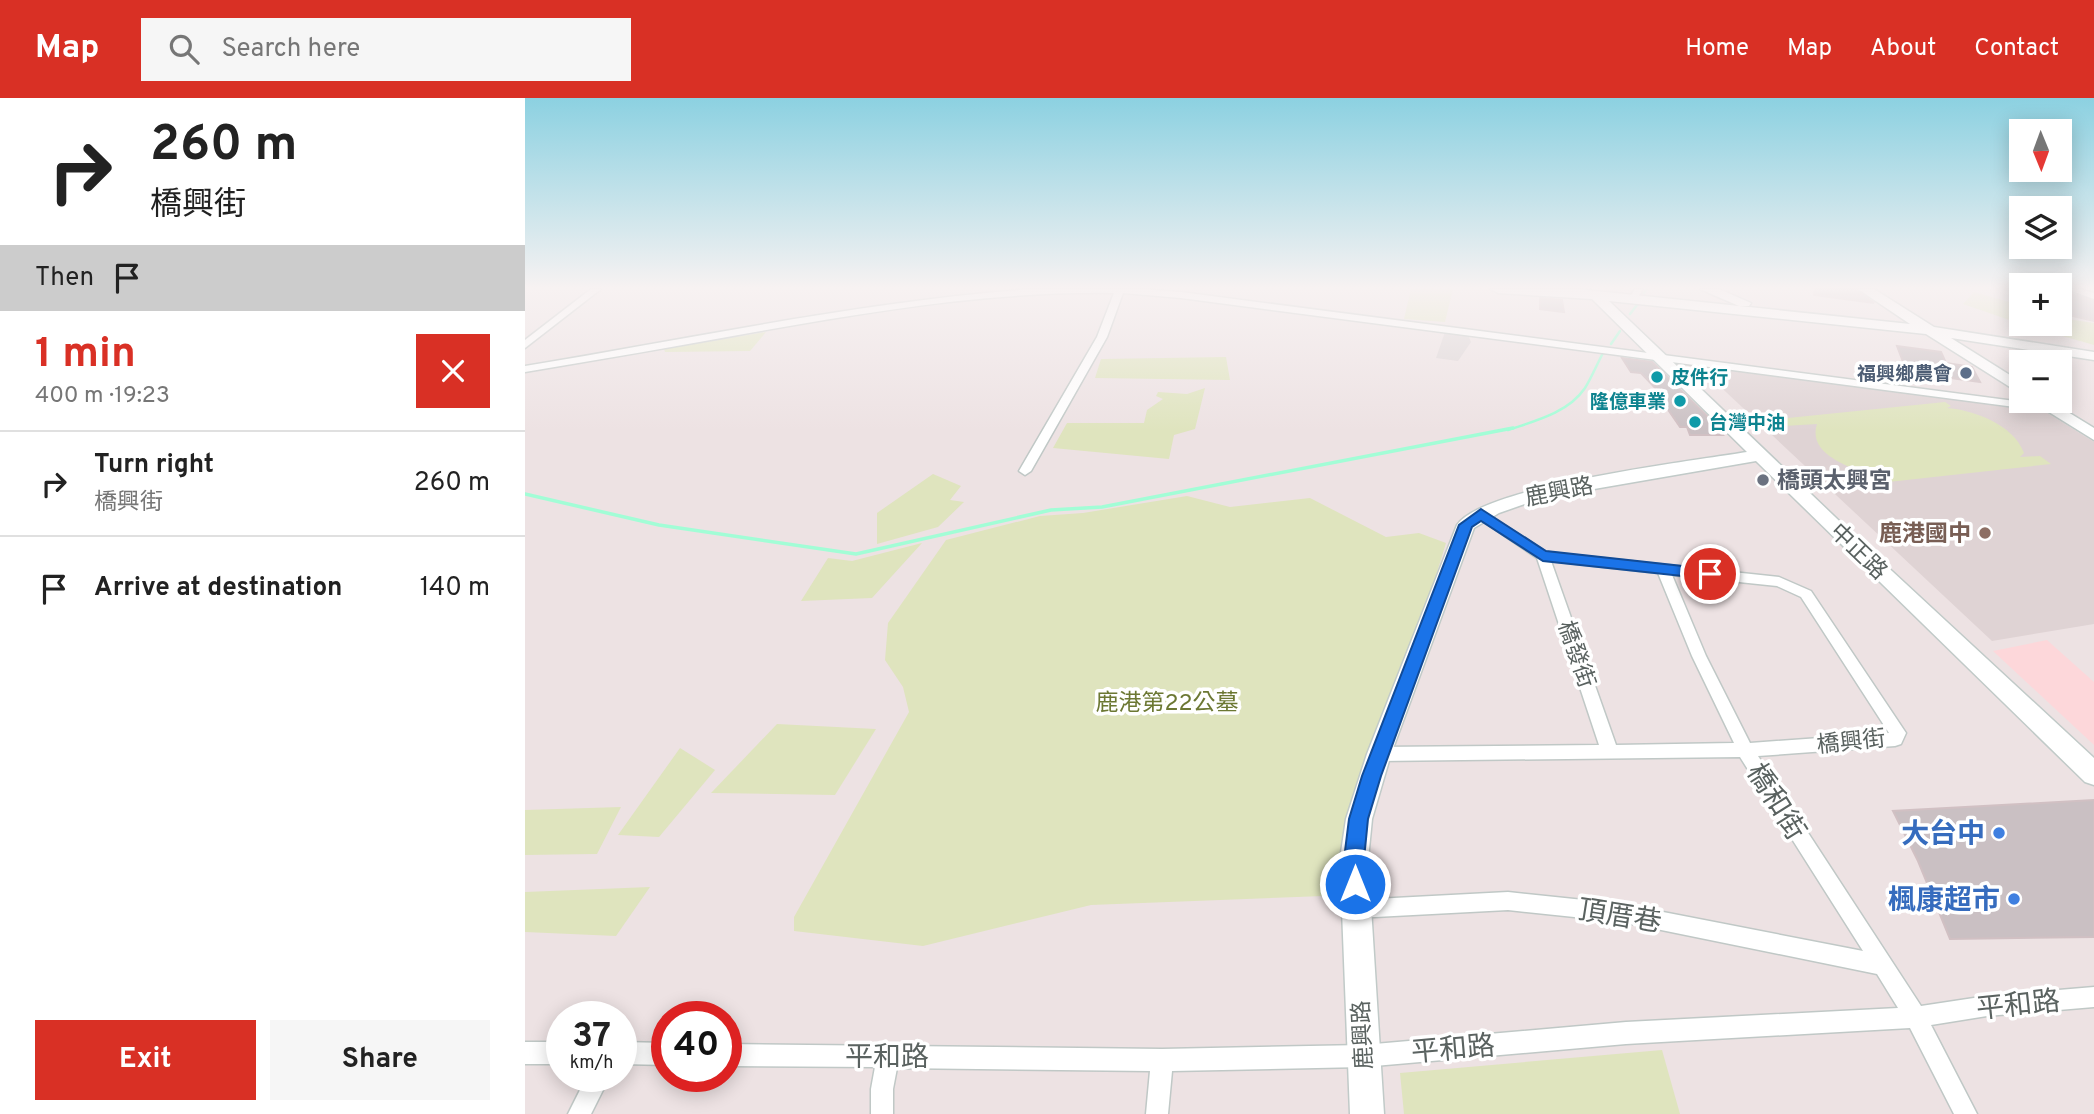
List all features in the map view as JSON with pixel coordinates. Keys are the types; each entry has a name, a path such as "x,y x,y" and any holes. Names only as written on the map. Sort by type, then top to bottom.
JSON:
{"street":[{"path":"525,369 716,336"},
{"path":"1025,471 1102,336"},
{"path":"1496,336 2009,400"},
{"name":"中正路","path":"1639,336 1880,572 2094,774"},
{"path":"1937,336 2009,382"},
{"path":"1968,336 2094,356"},
{"path":"2059,413 2094,435"},
{"name":"鹿興路","path":"1367,1114 1354,859 1359,819 1379,754 1466,525 1481,514 1509,501 1542,493 1761,455"},
{"name":"橋興街","path":"1379,754 1745,750 1895,739 1898,733 1806,594 1779,582 1543,556 1481,514"},
{"name":"橋發街","path":"1543,556 1610,752"},
{"name":"橋和街","path":"1664,571 1699,656 1745,750 1916,1017 1966,1114"},
{"name":"頂厝巷","path":"1356,909 1508,901 1622,913 1881,965"},
{"name":"平和路","path":"742,1055 1162,1060 1363,1056 1626,1033 1916,1017 1987,1006 2094,997"},
{"path":"525,1053 546,1053"},
{"path":"882,1114 882,1089 888,1056"},
{"path":"1157,1114 1162,1060"},
{"path":"579,1114 591,1092"}],"shaded area":[{"path":"1443,336 1469,336 1471,342 1458,361 1436,358"},
{"name":"鹿港國中","path":"1696,364 2009,406 2009,413 2047,413 2094,442 2094,624 1992,641"},
{"path":"2047,640 2094,682 2094,745 1993,651"}],"green space":[{"path":"740,336 762,336 750,351 665,352 664,349"},
{"path":"2064,336 2094,336 2094,345"},
{"path":"1226,357 1230,380 1095,378 1101,359"},
{"path":"1205,388 1195,429 1174,435 1169,459 1053,448 1067,423 1144,423 1147,410 1163,399 1156,396 1158,392 1187,394"},
{"path":"1945,402 1951,406 1947,408 1981,416 2012,434 2024,453 2020,457 2040,456 2051,464 1852,486 1843,476 1863,473 1837,461 1822,449 1816,434 1817,424 1784,426 1778,419"},
{"path":"933,474 961,486 950,500 964,502 938,527 877,544 877,513"},
{"name":"鹿港第22公墓","path":"1187,496 1230,507 1310,498 1386,537 1419,533 1446,543 1416,641 1352,797 1350,895 1091,905 923,946 794,931 794,917 909,712 903,687 885,660 888,623 946,540 1040,516 1083,513"},
{"path":"922,543 872,598 801,601 828,558 852,561"},
{"path":"777,724 876,729 835,795 711,793"},
{"path":"680,748 715,770 659,837 618,835"},
{"path":"621,807 597,854 525,855 525,810"},
{"path":"650,887 616,936 525,932 525,892"},
{"path":"1662,1050 1680,1114 1404,1114 1400,1073"}],"building":[{"path":"1897,346 1941,352 1946,363 1972,367 1980,382 1907,372"},
{"path":"1622,358 1652,362 1723,435 1690,435 1687,427 1680,427 1658,395 1662,395 1641,373 1631,372"},
{"path":"2094,800 2094,937 1950,939 1918,861 1893,811"}],"waterway":[{"path":"1611,344 1616,336"},
{"path":"1508,430 1550,415 1570,404 1585,388 1603,353"},
{"path":"525,494 659,525 856,554 1051,510 1102,507 1513,428"}],"place":[{"name":"福興鄉農會","path":"1966,373"},
{"name":"皮件行","path":"1657,377"},
{"name":"隆億車業","path":"1680,401"},
{"name":"台灣中油","path":"1695,422"},
{"name":"橋頭太興宮","path":"1763,480"},
{"name":"鹿港國中","path":"1985,533"},
{"name":"大台中","path":"1999,833"},
{"name":"楓康超市","path":"2014,899"}],"route":[{"path":"1355,884 1354,859 1359,819 1372,776 1457,543 1466,525 1481,514 1543,556 1710,574"}]}
